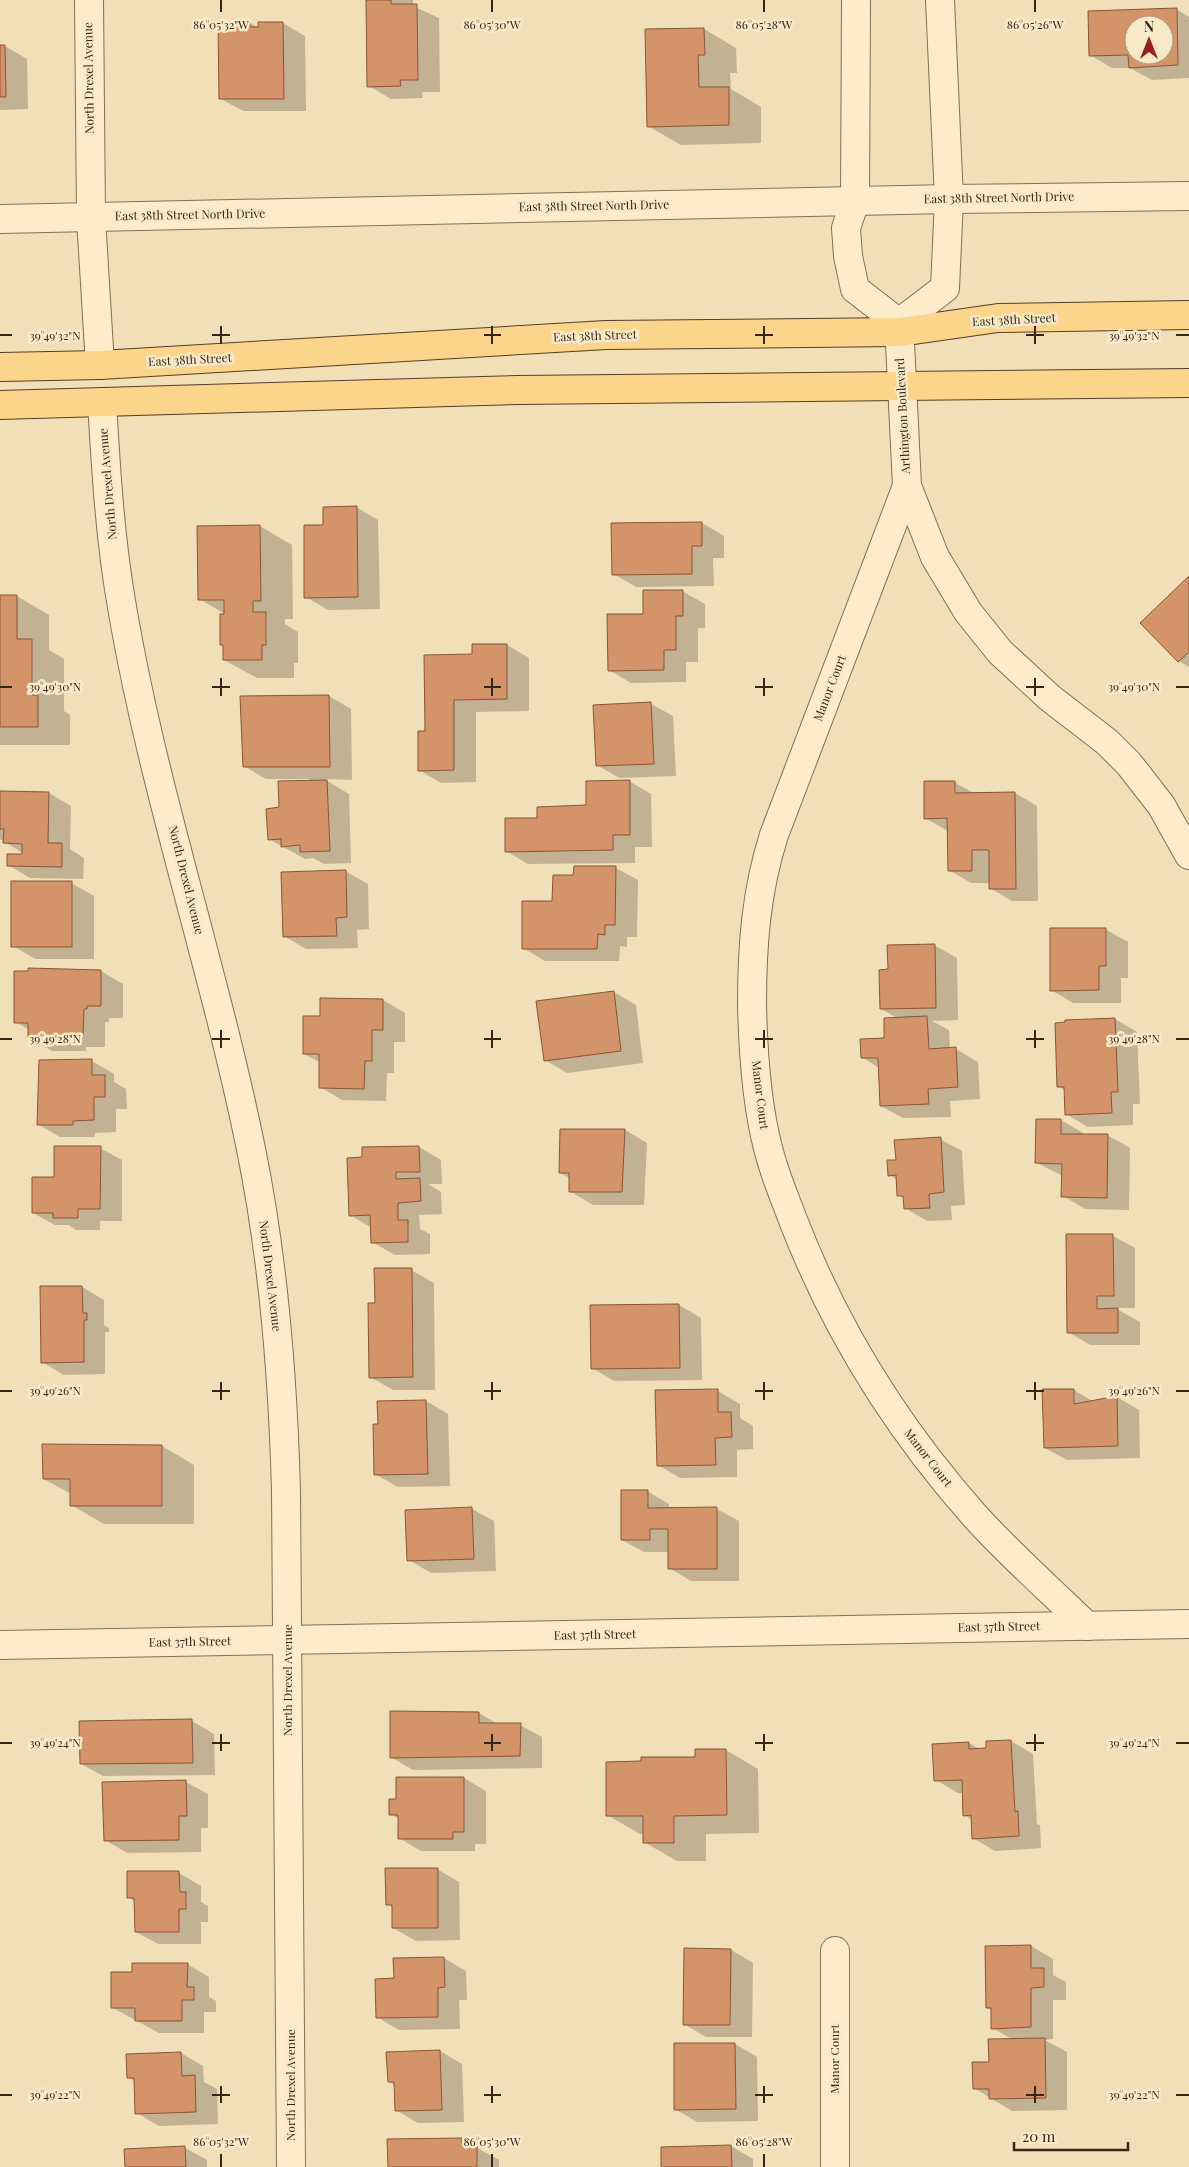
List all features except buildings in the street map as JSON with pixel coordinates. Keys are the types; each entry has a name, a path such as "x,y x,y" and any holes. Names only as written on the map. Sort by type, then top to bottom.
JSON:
{"main road":[{"name":"East 38th Street","path":"0,367 100,365 606,335 899,328 998,318 1189,315"},
{"path":"0,405 488,391 1189,383"}],"street":[{"name":"North Drexel Avenue","path":"89,0 91,218 100,365"},
{"path":"856,0 855,201 846,228 848,256 855,289 899,328 945,288 950,199 940,0"},
{"name":"East 38th Street North Drive","path":"0,219 950,199 1189,196"},
{"name":"Arthington Boulevard","path":"899,328 907,486 935,557 968,612 1000,652 1026,678 1107,742 1129,764 1161,805 1189,854"},
{"name":"North Drexel Avenue","path":"102,402 110,520 122,606 133,665 234,1069 264,1227 276,1320 284,1415 291,2167"},
{"name":"Manor Court","path":"907,486 774,835 760,883 753,943 753,1020 756,1075 764,1132 773,1166 804,1249 842,1329 879,1390 919,1447 975,1516 1087,1626"},
{"name":"East 37th Street","path":"0,1645 1189,1624"},
{"name":"Manor Court","path":"835,1951 836,2167"}]}
